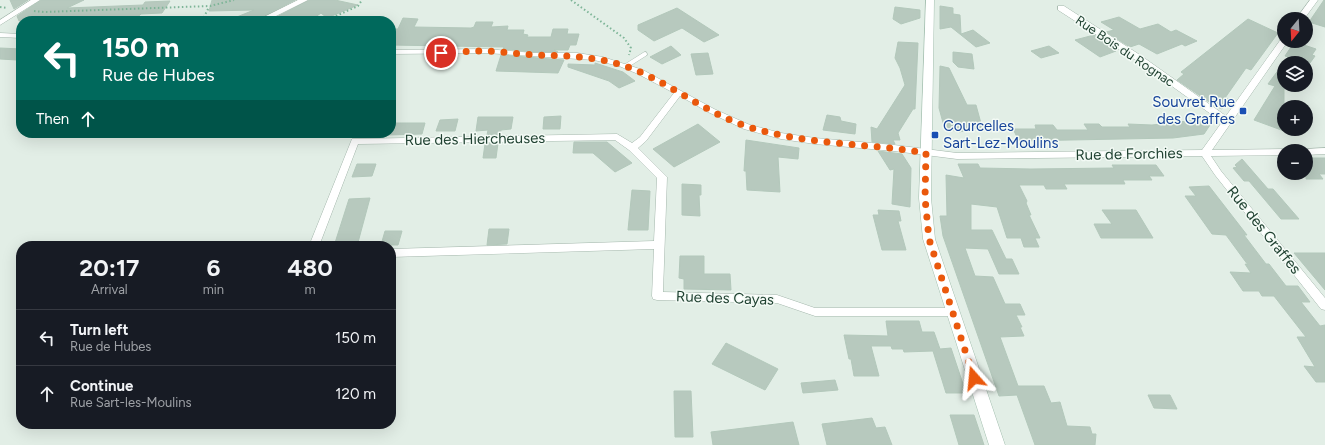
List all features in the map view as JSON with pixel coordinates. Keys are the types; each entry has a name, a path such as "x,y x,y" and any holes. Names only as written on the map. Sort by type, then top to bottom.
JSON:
{"main road":[{"path":"930,0 925,198 929,239 996,445"}],"street":[{"path":"0,23 36,0"},
{"path":"270,16 304,0"},
{"path":"1305,12 1314,0"},
{"name":"Rue Bois du Rognac","path":"1061,8 1137,57 1227,121"},
{"path":"0,35 16,36"},
{"path":"1205,153 1279,48"},
{"name":"Rue de Forchies","path":"396,52 457,53 479,51 592,57 624,65 642,73 726,118 748,127 773,134 807,140 894,148 957,156 1277,152"},
{"path":"632,148 643,139 678,93"},
{"name":"Rue des Hiercheuses","path":"316,241 355,141 617,137 632,148"},
{"name":"Rue des Cayas","path":"632,148 662,177 657,296 777,299 815,312 952,312"},
{"path":"1313,152 1325,151"},
{"name":"Rue des Graffes","path":"1205,153 1218,173 1325,306"},
{"path":"396,253 659,245"}],"lane":[{"path":"624,65 645,54"}],"path":[{"path":"21,9 44,12 210,6 234,0"},
{"path":"335,16 358,6 362,0"},
{"path":"571,0 624,38 631,48 624,65"},
{"path":"205,16 210,6"}],"building":[{"path":"10,0 28,0 14,9"},
{"path":"41,0 84,0 67,8 143,5 145,2 170,1 162,13 141,14 139,16 17,16"},
{"path":"212,0 295,0 265,16 239,16 254,10 209,11"},
{"path":"309,0 335,0 358,5 332,16 325,16 321,13 317,16 279,16"},
{"path":"1325,0 1325,27 1313,23 1313,16"},
{"path":"940,6 953,8 953,14 960,15 961,34 973,30 990,43 976,47 951,27 940,29"},
{"path":"895,7 920,10 920,18 901,24 893,19"},
{"path":"677,8 719,35 704,42 682,28 654,41 638,30 638,25"},
{"path":"1119,17 1140,29 1158,24 1171,32 1176,30 1197,41 1185,46 1182,44 1157,54 1139,44 1130,47 1106,32 1114,30 1101,22"},
{"path":"403,18 418,19 414,27 471,28 474,27 476,22 493,22 491,27 508,26 507,30 524,30 523,34 528,35 527,37 551,37 553,29 568,29 567,34 579,34 576,45 570,45 568,50 554,50 558,52 533,52 503,49 504,47 396,45 396,29 398,29"},
{"path":"1248,19 1277,33 1251,70 1246,68 1225,98 1229,99 1222,109 1215,106 1177,80 1184,74 1181,72"},
{"path":"1094,35 1116,51 1100,57 1075,40"},
{"path":"898,42 918,43 915,109 913,109 898,133 900,140 893,140 895,144 872,142 871,127 877,129 905,85 900,68 895,58"},
{"path":"671,46 681,55 662,64 650,57"},
{"path":"1049,46 1059,53 1041,58 1031,51"},
{"path":"0,48 16,49 16,60 0,59"},
{"path":"1290,48 1316,49 1312,55 1315,56 1313,59 1313,56 1285,56"},
{"path":"953,52 972,54 974,69 958,67 953,62"},
{"path":"708,53 713,74 696,75 691,54"},
{"path":"501,55 564,60 558,73 496,71"},
{"path":"595,63 623,72 635,81 619,88 609,81 568,67 568,64 595,65"},
{"path":"940,66 949,68 967,105 976,105 982,127 959,132 945,130 939,108"},
{"path":"1277,72 1277,92 1284,92 1284,100 1277,100 1277,128 1254,120 1275,86 1268,84"},
{"path":"827,115 840,117 841,121 856,124 855,134 823,130"},
{"path":"561,116 560,129 543,129 544,117"},
{"path":"478,117 513,117 511,129 501,130 500,135 487,135 488,130 476,131"},
{"path":"458,119 455,131 436,131 440,120"},
{"path":"1197,120 1210,125 1204,134 1173,138 1019,141 1013,129 1036,129 1035,125 1053,125 1057,130 1088,130 1084,124 1099,124 1102,127 1130,127 1128,124 1152,125"},
{"path":"396,123 425,123 422,134 396,135"},
{"path":"698,124 720,142 674,167 653,149"},
{"path":"746,140 799,148 798,159 778,157 780,192 747,190 746,171 744,171"},
{"path":"574,142 607,142 632,163 615,172 593,153 573,153"},
{"path":"498,143 496,158 483,158 485,144"},
{"path":"878,151 902,154 911,168 910,207 892,204 894,169 890,170"},
{"path":"1313,158 1325,158 1325,174 1319,174 1323,179 1313,179"},
{"path":"1242,159 1268,189 1273,189 1299,219 1281,219 1249,181 1244,181 1233,168 1237,167 1235,165"},
{"path":"357,164 376,164 372,176 352,177"},
{"path":"958,164 978,164 980,168 1031,169 1114,168 1112,165 1156,165 1164,176 1149,176 1152,180 1123,180 1125,184 1064,184 1067,189 1046,189 1044,185 1019,185 1027,201 1026,203 1031,215 1029,215 1040,238 1035,238 1039,247 1024,247 1021,238 1007,238 997,207 971,204 971,230 992,230 1006,259 1012,259 1019,274 999,274 988,249 965,248 975,276 993,277 1005,304 1020,304 1025,315 1016,315 1022,327 1020,327 1024,336 1000,337 1018,386 1044,386 1051,403 1060,402 1067,426 1090,427 1092,434 1096,434 1095,445 1035,445 1017,395 999,396 943,236 940,216 947,216 946,175 964,178"},
{"path":"682,184 701,185 701,195 699,195 700,216 682,215"},
{"path":"1209,186 1247,235 1244,235 1266,264 1269,264 1286,286 1298,286 1310,302 1301,302 1320,326 1325,325 1325,382 1316,382 1304,366 1315,367 1297,337 1306,337 1274,296 1262,296 1259,291 1243,291 1230,272 1251,273 1245,264 1248,265 1226,235 1212,234 1185,196 1196,196 1189,187"},
{"path":"632,190 650,191 648,230 628,230"},
{"path":"370,198 358,241 336,241 349,199"},
{"path":"878,210 899,211 901,221 898,221 906,250 882,250 873,215 879,215"},
{"path":"1102,210 1136,210 1153,238 1101,238 1094,224 1112,224"},
{"path":"489,229 509,229 507,244 487,245"},
{"path":"385,231 402,231 398,245 396,245 396,241 382,241"},
{"path":"1294,253 1325,253 1325,290"},
{"path":"680,256 704,256 704,274 730,274 731,290 684,289 684,279 679,278"},
{"path":"886,321 919,321 922,332 934,332 940,349 951,348 966,393 946,393 933,351 904,352 903,349 892,349 891,346 871,346 879,376 854,376 844,335 888,336"},
{"path":"726,343 778,369 765,390 712,364"},
{"path":"835,380 838,390 803,393 801,383"},
{"path":"674,391 691,391 693,437 675,437"},
{"path":"1148,395 1170,395 1177,409 1154,408"},
{"path":"950,415 974,415 984,445 959,445"},
{"path":"872,418 876,428 885,427 892,445 827,445 822,424"},
{"path":"793,422 799,445 713,445 711,432"}],"place":[{"name":"Souvret Rue des Graffes","path":"1243,111"},
{"name":"Courcelles Sart-Lez-Moulins","path":"935,135"}],"route":[{"path":"441,53 479,51 511,52 582,56 603,59 633,68 712,112 748,127 773,134 807,140 894,148 926,153 925,208 929,239 974,378"}]}
